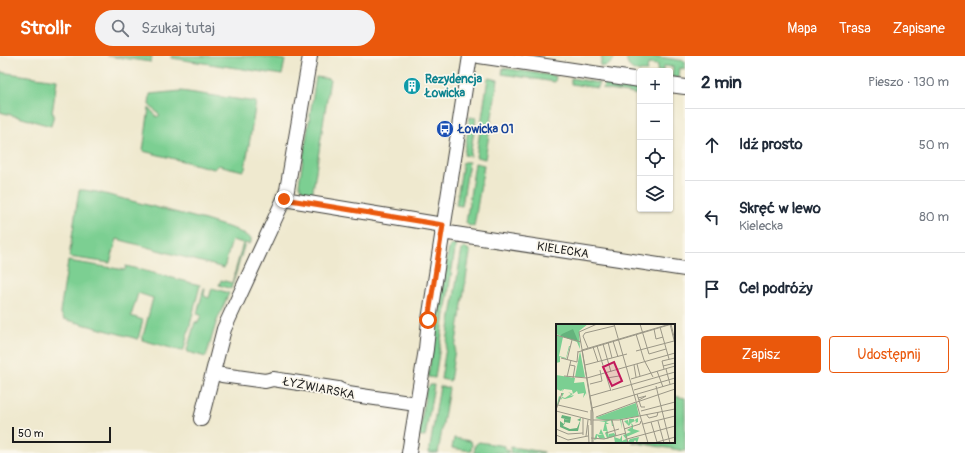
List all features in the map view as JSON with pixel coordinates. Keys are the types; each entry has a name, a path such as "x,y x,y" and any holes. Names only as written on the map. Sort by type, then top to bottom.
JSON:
{"street":[{"path":"201,419 224,329 287,190 310,56"},
{"path":"409,453 426,350 428,320 470,56"},
{"path":"479,56 637,80"},
{"path":"673,85 685,87"},
{"name":"KIELECKA","path":"284,199 442,229 685,269"},
{"name":"ŁYŻWIARSKA","path":"222,375 265,381 273,379 338,389 348,394 416,404"}],"green space":[{"path":"107,56 152,56 151,62"},
{"path":"171,56 260,56 285,60 282,75 171,58"},
{"path":"600,56 615,56 611,63 600,66 602,57"},
{"path":"627,56 653,56 685,61 685,69 680,68 679,78 673,77 673,67 664,66 664,68 658,68 658,65 648,64 647,68 637,68 637,71 628,65"},
{"path":"503,68 556,76 555,82 502,74"},
{"path":"0,72 57,80 52,113 54,114 51,126 0,112"},
{"path":"316,77 330,79 312,197 306,195 299,184"},
{"path":"488,78 498,80 485,159 476,157"},
{"path":"571,78 599,83 598,88 571,84"},
{"path":"604,83 637,88 637,95 603,89"},
{"path":"181,91 256,102 245,169 243,171 218,165 214,169 143,151 149,108 157,117 160,115 149,105 150,94"},
{"path":"470,117 476,118 470,156 464,155"},
{"path":"463,162 469,162 462,206 456,205"},
{"path":"475,163 484,165 474,227 466,223"},
{"path":"79,190 97,192 205,220 234,229 251,238 251,243 245,243 231,289 219,285 221,280 232,283 243,243 232,240 224,268 117,239 110,263 69,257"},
{"path":"456,243 435,378 428,377 448,252 450,246"},
{"path":"464,248 468,249 470,253 450,381 441,379 461,254"},
{"path":"68,261 125,270 126,266 200,285 184,349 182,351 142,340 153,298 138,293 131,316 143,320 138,339 64,319 60,312"},
{"path":"204,288 204,296 209,298 212,288 229,293 216,323 206,357 188,352 187,350 195,322 198,323 201,315 197,314"},
{"path":"430,385 434,385 425,437 419,436 426,389"},
{"path":"440,386 449,388 438,453 429,453"},
{"path":"675,396 685,398 685,451 638,443 675,443"},
{"path":"454,438 470,441 472,444 471,451 452,448"},
{"path":"479,442 505,446 508,453 474,453 475,445"},
{"path":"511,447 544,452 544,453 510,453"}],"place":[{"name":"Rezydencja Łowicka","path":"412,86"},
{"name":"Łowicka 01","path":"445,129"}],"route":[{"path":"284,199 443,225 428,320"}]}
